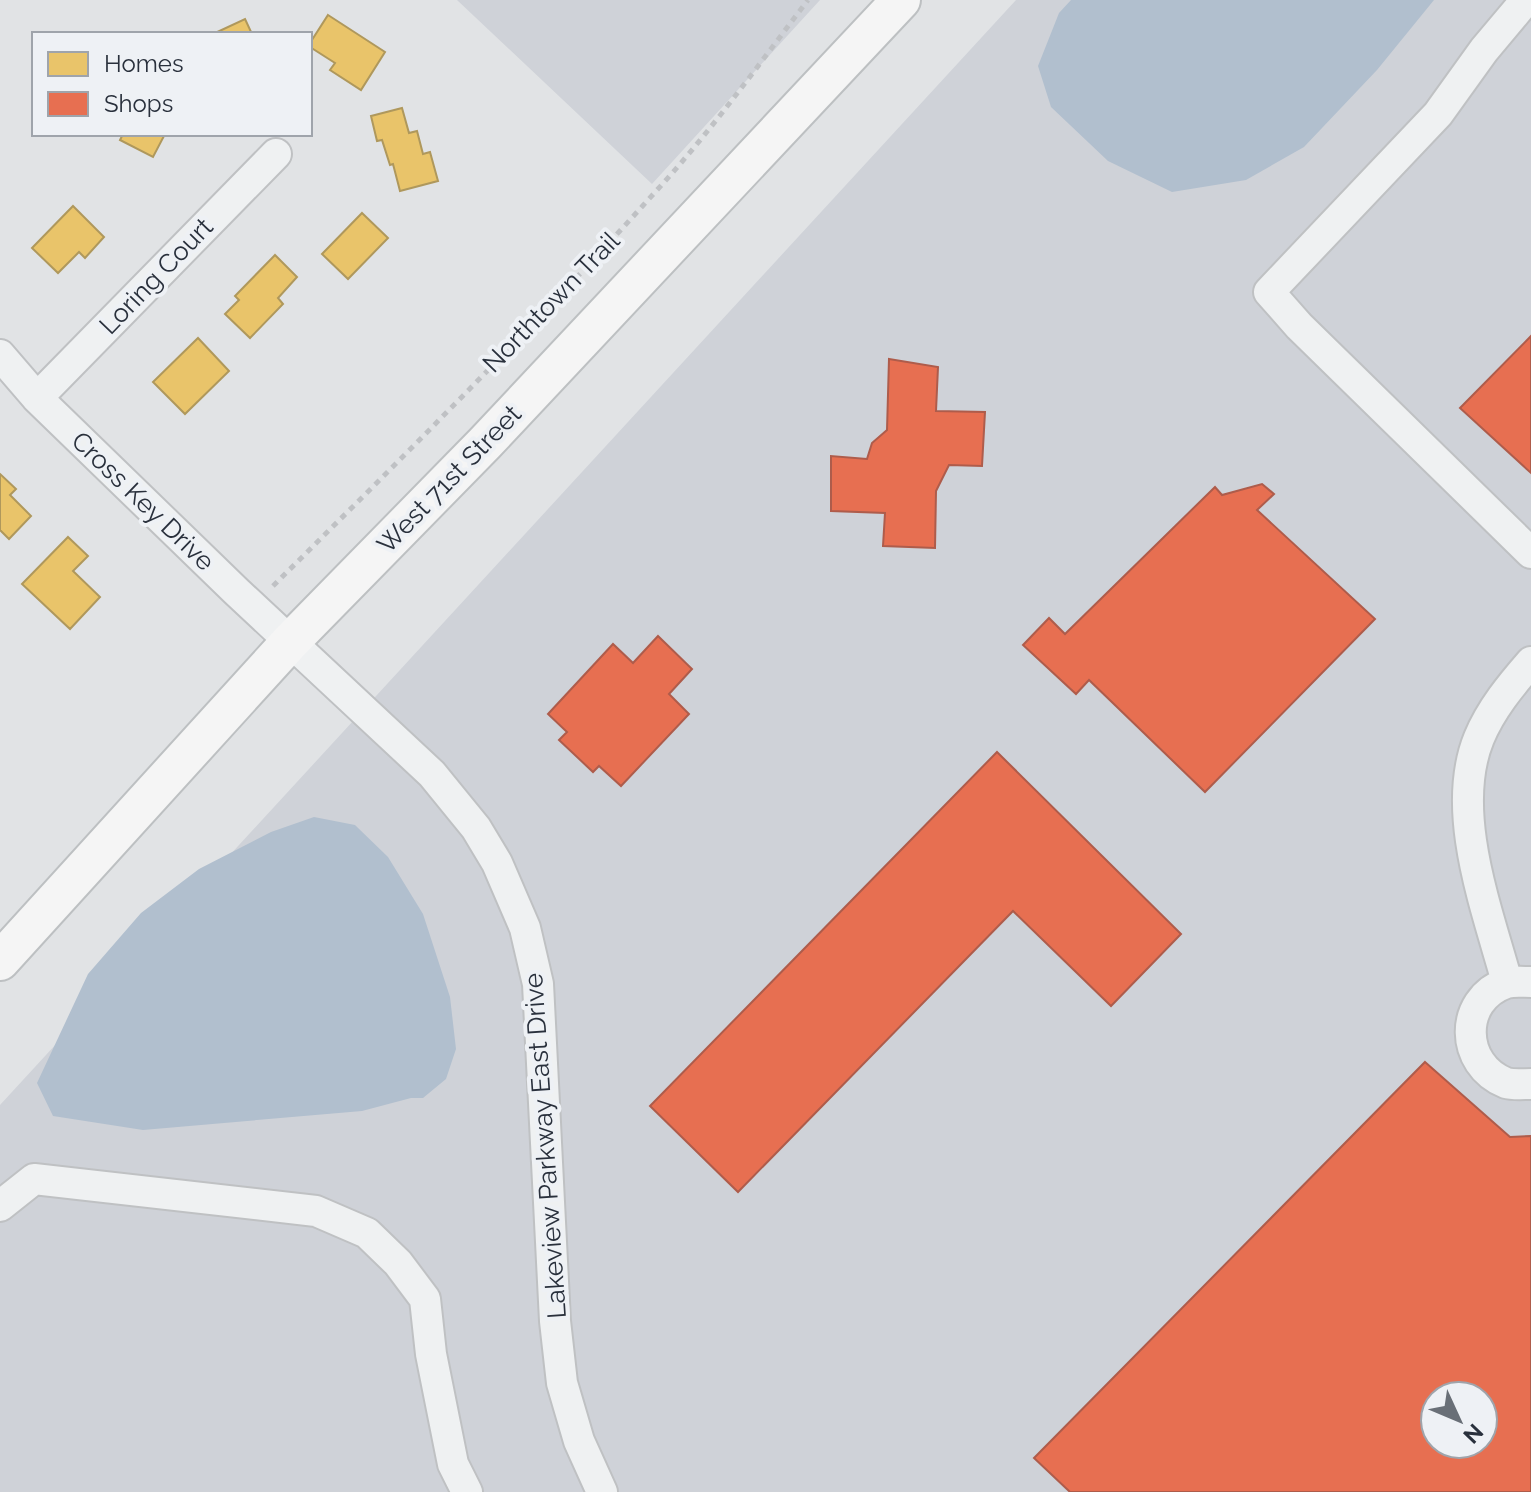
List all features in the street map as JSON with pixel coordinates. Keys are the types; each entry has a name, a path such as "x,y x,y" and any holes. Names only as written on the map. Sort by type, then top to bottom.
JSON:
{"main road":[{"name":"West 71st Street","path":"0,961 290,642 485,443 887,5"}],"street":[{"path":"1526,0 1484,50 1438,114 1269,292 1299,326 1531,553"},
{"name":"Loring Court","path":"37,398 276,154"},
{"name":"Cross Key Drive","path":"0,355 37,398 290,642"},
{"name":"Lakeview Parkway East Drive","path":"290,642 432,774 459,805 497,863 525,928 535,967 541,1018 559,1364 575,1431 602,1492"},
{"path":"1531,662 1515,680 1484,727 1471,766 1467,794 1470,835 1519,982 1484,997 1471,1020 1471,1048 1485,1071 1509,1084 1531,1084"},
{"path":"0,1206 34,1179 316,1211 367,1233 398,1263 425,1299 431,1354 453,1464 467,1492"}],"path":[{"name":"Northtown Trail","path":"273,586 428,431 658,190 712,126 808,0"}],"shaded area":[{"path":"457,0 820,0 652,184"},
{"path":"1016,0 1531,0 1531,1492 0,1492 0,1105"}],"water":[{"path":"1071,0 1434,0 1377,70 1304,147 1246,180 1172,192 1108,161 1051,107 1038,66 1059,13"},
{"path":"314,817 355,825 388,857 423,914 450,997 456,1049 446,1079 423,1098 411,1098 362,1111 143,1130 53,1116 37,1083 88,974 141,913 199,869 271,832"}],"building: Homes":[{"path":"328,15 385,52 361,90 330,70 335,63 312,48 312,40"},
{"path":"245,19 251,32 217,32"},
{"path":"402,108 409,133 417,131 423,154 430,152 438,181 400,191 382,140 377,141 371,116"},
{"path":"122,136 164,136 153,157 120,140"},
{"path":"73,206 104,237 85,258 79,252 58,273 32,248"},
{"path":"362,213 388,238 348,279 322,254"},
{"path":"275,255 297,277 278,298 283,304 250,338 225,314 239,300 235,296"},
{"path":"198,338 229,371 185,414 153,382"},
{"path":"0,474 16,489 10,495 31,516 9,539 0,530"},
{"path":"68,537 88,556 73,571 100,597 70,629 22,584"}],"building: Shops":[{"path":"1531,336 1531,473 1460,408"},
{"path":"889,359 938,367 936,411 985,412 982,466 949,465 936,491 935,548 883,546 885,513 831,511 831,456 867,459 872,443 887,430"},
{"path":"1262,484 1274,494 1257,510 1375,619 1205,792 1089,680 1076,694 1023,645 1049,618 1065,634 1215,487 1222,495"},
{"path":"658,636 692,669 669,694 689,714 621,786 599,766 593,772 559,740 567,732 548,714 613,644 633,663"},
{"path":"997,752 1181,934 1111,1006 1013,911 738,1192 650,1106"},
{"path":"1425,1062 1510,1137 1531,1136 1531,1492 1070,1492 1034,1458"}]}
